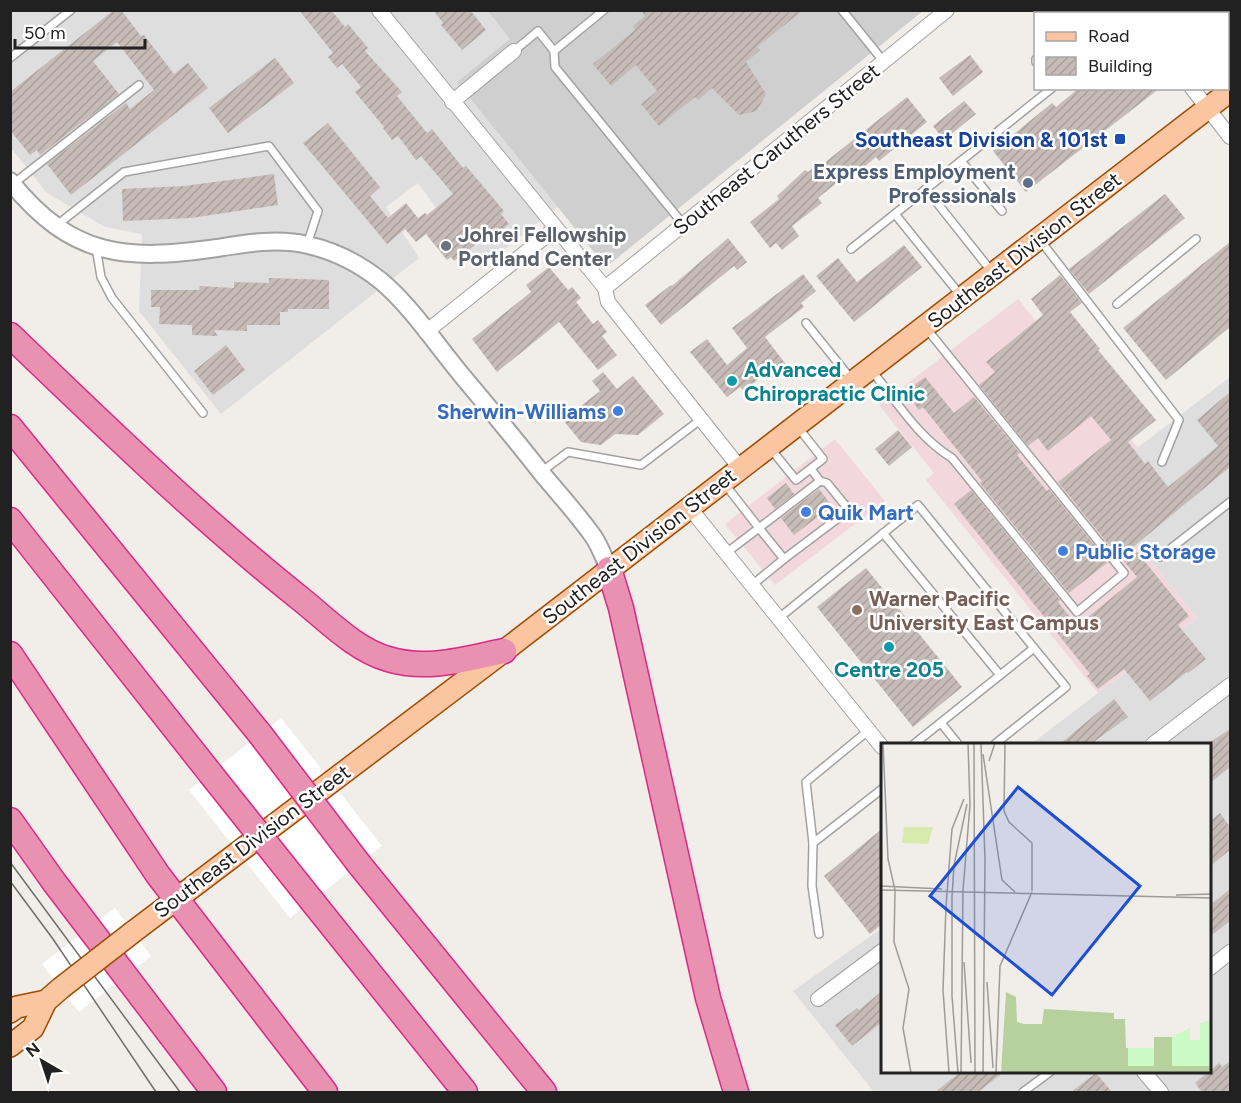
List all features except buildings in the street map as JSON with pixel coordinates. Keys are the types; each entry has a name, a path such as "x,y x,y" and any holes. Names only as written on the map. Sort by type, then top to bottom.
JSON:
{"highway":[{"path":"10,335 166,485 264,570 362,647 386,659 411,665 429,665 504,651"},
{"path":"10,427 260,734 359,864 544,1092"},
{"path":"10,520 465,1092"},
{"path":"609,569 621,608 708,998 736,1092"},
{"path":"10,654 153,869 325,1092"},
{"path":"10,820 214,1092"}],"main road":[{"name":"Southeast Division Street","path":"10,1012 17,1007 53,994 504,651 1230,91"},
{"name":"Southeast Division Street","path":"10,1046 33,1028 53,994"}],"street":[{"path":"379,10 605,288 608,302 740,468"},
{"name":"Southeast Caruthers Street","path":"605,288 947,10"},
{"path":"452,102 514,51"},
{"path":"1193,90 1230,137"},
{"path":"12,183 36,211 55,226 96,247 120,253 143,255 266,241 286,242 308,245 348,260 380,280 399,298 542,472 594,538 609,569"},
{"path":"426,332 556,228"},
{"path":"689,507 881,746"},
{"path":"1153,743 1230,685"},
{"path":"818,999 881,952"},
{"path":"1211,966 1230,952"},
{"path":"1146,1073 1161,1092"}],"lane":[{"path":"10,58 71,10"},
{"path":"554,51 604,10"},
{"path":"842,10 884,62"},
{"path":"514,51 538,31 554,51 555,67 683,224"},
{"path":"12,183 139,84"},
{"path":"851,249 1050,90"},
{"path":"55,226 124,172 269,146 318,211 308,245"},
{"path":"961,161 1002,211"},
{"path":"926,189 993,273"},
{"path":"895,214 962,297"},
{"path":"1038,238 1179,420 1162,462"},
{"path":"1117,304 1196,239"},
{"path":"96,247 101,277 112,297 203,412"},
{"path":"806,323 853,381"},
{"path":"870,368 922,434 936,448 952,458 1077,612 1124,573 925,326"},
{"path":"542,472 568,452 641,465 700,420"},
{"path":"768,446 796,480 811,469 823,459 796,424"},
{"path":"752,585 849,510 827,483 820,480 811,469"},
{"path":"726,553 820,480"},
{"path":"722,482 784,559"},
{"path":"1161,557 1230,502"},
{"path":"779,618 918,505 1066,687 997,743"},
{"path":"884,533 1000,675"},
{"path":"915,743 1034,648"},
{"path":"941,723 957,743"},
{"path":"819,934 812,886 813,843 806,782 869,730"},
{"path":"813,843 881,790"},
{"path":"1023,1092 1047,1073"}],"shaded area":[{"path":"10,11 488,11 511,39 457,82 558,207 481,268 418,183 386,207 419,258 221,414 139,311 142,234 105,227 47,193 11,148"},
{"path":"488,11 923,11 606,267 457,82 510,39"},
{"name":"Public Storage","path":"1018,299 1138,448 1089,485 1197,618 1098,693 926,480 934,473 879,405"},
{"path":"1230,377 1230,1092 874,1092 793,991 881,929 881,1073 1211,1073 1211,743 1032,743 1197,618 1089,485"},
{"path":"835,439 885,501 775,585 725,524"}],"pier":[{"path":"281,718 382,846 290,918 189,790"},
{"path":"115,908 151,956 79,1012 42,964"}],"tram line":[{"path":"10,862 180,1092"},
{"path":"10,881 53,939 156,1092"}],"place":[{"name":"Southeast Division & 101st","path":"1120,139"},
{"name":"Express Employment Professionals","path":"1028,183"},
{"name":"Johrei Fellowship Portland Center","path":"446,246"},
{"name":"Advanced Chiropractic Clinic","path":"732,381"},
{"name":"Sherwin-Williams","path":"618,411"},
{"name":"Quik Mart","path":"806,512"},
{"name":"Public Storage","path":"1063,551"},
{"name":"Warner Pacific University East Campus","path":"857,610"},
{"name":"Centre 205","path":"889,647"}]}
